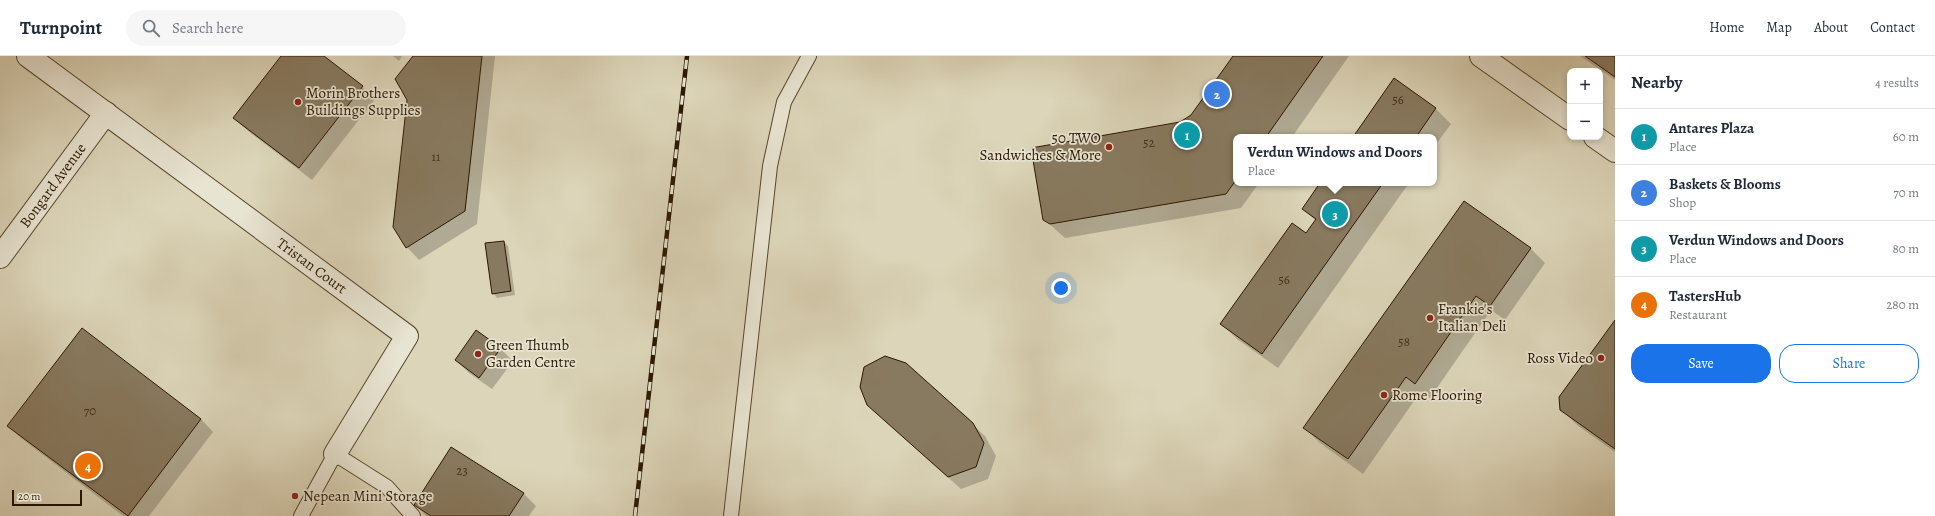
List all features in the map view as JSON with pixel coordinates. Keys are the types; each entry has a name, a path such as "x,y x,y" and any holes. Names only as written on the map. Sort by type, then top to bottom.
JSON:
{"street":[{"path":"28,56 106,114"},
{"path":"1481,56 1567,117"},
{"name":"Bongard Avenue","path":"0,257 106,114"},
{"name":"Tristan Court","path":"106,114 407,336 335,454"},
{"path":"1599,140 1615,151"}],"lane":[{"path":"731,516 770,166 784,102 809,56"},
{"path":"301,516 335,454 387,487 413,516"}],"building":[{"name":"Morin Brothers Buildings Supplies","path":"281,56 324,56 363,86 299,168 233,118"},
{"path":"413,56 482,56 465,211 406,248 393,227 407,100 395,79"},
{"path":"1233,56 1323,56 1268,134 1233,134 1233,184 1226,194 1050,224 1043,220 1031,148 1180,122 1191,115"},
{"path":"1585,56 1615,56 1615,77"},
{"path":"1394,78 1436,108 1418,134 1355,134"},
{"path":"1318,186 1381,186 1262,354 1220,324 1292,223 1306,233 1316,219 1302,209"},
{"path":"1464,201 1531,248 1490,306 1476,296 1415,384 1406,377 1348,459 1303,428"},
{"path":"504,241 511,291 492,294 485,243"},
{"name":"Ross Video","path":"1615,320 1615,449 1560,410 1559,397"},
{"path":"82,328 201,419 128,516 7,426"},
{"name":"Green Thumb Garden Centre","path":"476,330 501,348 479,378 455,360"},
{"path":"885,356 906,363 973,423 984,443 976,467 948,477 867,405 860,387 864,367"},
{"path":"451,447 524,493 509,516 431,516 414,505"}],"railway":[{"path":"635,516 687,56"}],"place":[{"name":"Baskets & Blooms","path":"1217,94"},
{"name":"Morin Brothers Buildings Supplies","path":"298,102"},
{"name":"Antares Plaza","path":"1187,135"},
{"name":"50 TWO Sandwiches & More","path":"1109,147"},
{"name":"Verdun Windows and Doors","path":"1335,214"},
{"name":"Frankie's Italian Deli","path":"1430,318"},
{"name":"Green Thumb Garden Centre","path":"478,354"},
{"name":"Ross Video","path":"1601,358"},
{"name":"Rome Flooring","path":"1384,395"},
{"name":"TastersHub","path":"88,466"},
{"name":"Nepean Mini Storage","path":"295,496"}]}
